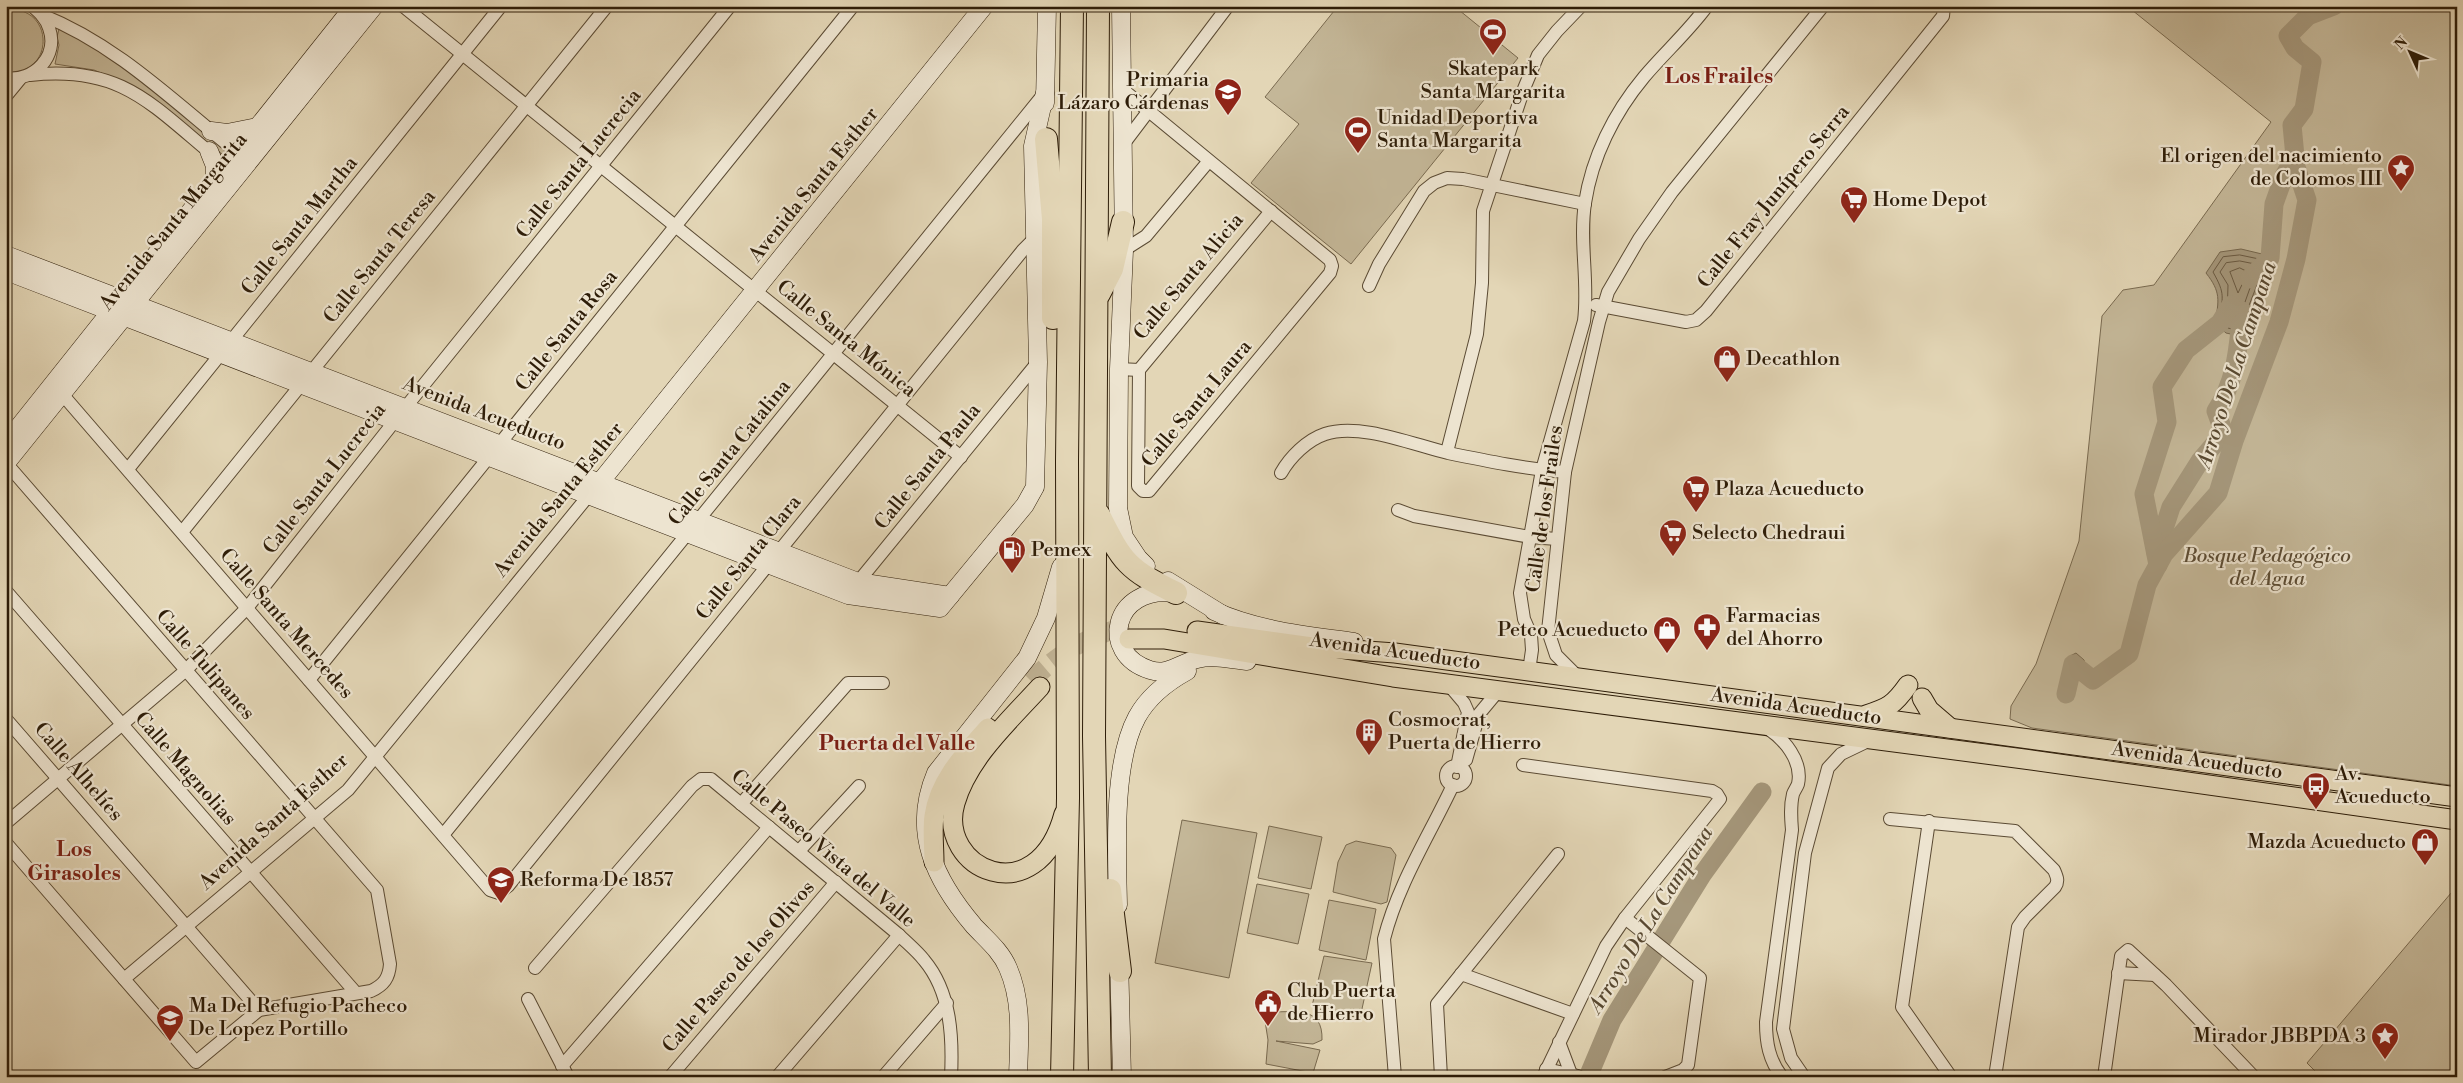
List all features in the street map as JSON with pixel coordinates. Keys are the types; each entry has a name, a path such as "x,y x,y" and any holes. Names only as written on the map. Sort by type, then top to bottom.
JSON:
{"highway":[{"path":"1062,1077 1068,798 1067,543 1072,6"},
{"path":"1098,6 1096,796 1100,1077"},
{"path":"1046,139 1053,219 1054,330 1068,405"},
{"path":"1097,297 1112,269 1123,222"},
{"path":"1096,509 1112,542 1129,566 1146,578 1176,593"},
{"path":"1096,796 1120,971"},
{"path":"1055,1077 1062,1049"}],"main road":[{"name":"Avenida Santa Margarita","path":"123,307 215,180 237,164 257,127 354,6"},
{"name":"Avenida Santa Margarita","path":"6,463 58,388 237,164 374,6"},
{"name":"Avenida Santa Esther","path":"595,489 984,6"},
{"path":"1046,139 1047,6"},
{"path":"1121,6 1124,250 1119,369 1117,494 1120,524 1124,537 1138,558 1147,567 1223,615"},
{"path":"1038,362 1033,146 1045,93"},
{"path":"210,131 227,133 257,127"},
{"path":"208,151 215,166 215,180"},
{"name":"Avenida Acueducto","path":"6,255 123,307 853,589 945,602 1029,499 1035,487 1038,362"},
{"name":"Avenida Acueducto","path":"6,271 123,307"},
{"name":"Avenida Santa Margarita","path":"6,443 58,388"},
{"path":"1018,1077 1019,1020 1013,980 1007,965 998,952 957,906 943,884 934,862 926,826 928,794 936,773 950,753 1015,675 1038,639 1056,590 1067,543"},
{"path":"1320,664 1309,667 1233,659 1197,659 1169,671 1159,672 1142,668 1129,658 1122,647 1119,634 1121,618 1126,609 1146,594 1176,593 1238,622 1274,631 1369,644 1395,653"},
{"name":"Avenida Acueducto","path":"2457,797 1395,653 1312,647 1150,626 1129,633 1393,677 1871,739 2457,820"},
{"path":"1122,1077 1117,841 1119,796 1130,732 1145,706 1171,680 1202,664 1233,659"},
{"path":"934,862 934,817 938,799 952,770 1035,684 966,779 952,817 954,831 959,844 977,863 1004,874 1017,873 1035,864 1050,849 1059,831 1068,798"},
{"path":"1862,716 1886,709 1897,701 1908,685"},
{"path":"1922,698 1929,710 1950,728"},
{"path":"2409,813 2413,790"}],"street":[{"path":"6,96 25,77 42,66 50,48 49,27 42,15 32,6"},
{"name":"Calle Santa Mónica","path":"403,6 960,456"},
{"name":"Calle Santa Martha","path":"128,469 501,6"},
{"name":"Calle Santa Teresa","path":"182,532 607,6"},
{"name":"Calle Santa Lucrecia","path":"6,823 185,671 247,608 400,414 730,6"},
{"name":"Calle Santa Rosa","path":"309,680 853,6"},
{"path":"1122,146 1228,6"},
{"path":"1447,452 1476,334 1482,283 1483,211 1523,91 1538,55 1557,31 1581,6"},
{"name":"Calle de los Frailes","path":"1529,671 1532,650 1531,635 1524,619 1520,593 1542,470 1584,321 1586,303 1585,204 1595,163 1623,104 1645,76 1692,27 1707,6"},
{"name":"Calle de los Frailes","path":"1579,678 1556,655 1548,631 1565,472 1608,292 1639,239 1672,192 1823,6"},
{"name":"Calle Fray Junípero Serra","path":"1586,303 1686,322 1696,320 1706,311 1943,16 1944,6"},
{"path":"42,15 71,26 108,48 148,78 210,131 237,164"},
{"path":"6,78 68,72 86,74 110,81 132,91 208,151 237,164"},
{"path":"1122,89 1208,162 1271,211"},
{"name":"Calle Santa Catalina","path":"443,835 1045,93"},
{"path":"1124,250 1142,240 1208,162"},
{"path":"1369,286 1379,264 1419,199 1434,183 1447,178 1493,184 1585,204"},
{"name":"Calle Santa Laura","path":"1139,370 1138,486 1143,491 1149,491 1330,273 1332,266 1330,260 1271,211"},
{"name":"Calle Santa Alicia","path":"1139,370 1271,211"},
{"name":"Calle Santa Clara","path":"490,890 499,893 508,886 1023,250 1034,239"},
{"name":"Calle Santa Paula","path":"853,589 1038,362"},
{"path":"1119,369 1139,370"},
{"name":"Calle Santa Mercedes","path":"58,388 490,890"},
{"path":"1280,473 1288,461 1314,440 1327,433 1367,432 1447,452 1542,470 1565,472"},
{"name":"Calle Tulipanes","path":"6,463 314,820 377,890 390,964 389,973 385,982 376,988 356,993"},
{"name":"Avenida Santa Esther","path":"124,979 188,927 348,790 595,489"},
{"path":"1398,510 1414,516 1530,537 1557,539"},
{"name":"Calle Magnolias","path":"6,591 356,993"},
{"path":"741,804 848,684 883,683"},
{"path":"1448,684 1474,713"},
{"path":"1395,1077 1384,940 1388,923 1409,868 1433,827 1453,785 1448,781 1447,774 1451,768 1461,768 1474,713 1499,690"},
{"name":"Calle Alhelíes","path":"6,719 258,1010"},
{"path":"1763,725 1779,735 1788,748 1795,761 1801,792 1797,818 1792,830 1766,1030 1772,1062 1782,1077"},
{"path":"1804,1077 1791,1058 1783,1029 1805,853 1828,768 1841,754 1871,739"},
{"path":"1523,765 1712,791 1720,799 1625,918 1606,946 1558,1042 1545,1073 1575,1075"},
{"name":"Calle Paseo Vista del Valle","path":"535,968 692,786 701,779 711,779 899,935 924,960 937,979 947,1003 952,1052 951,1077"},
{"path":"799,851 859,786"},
{"path":"1890,819 1929,821 2015,831 2054,870 2057,877 2058,882 2055,887 2025,917 2018,927 1999,1074"},
{"path":"1929,821 1902,1007 1951,1077"},
{"path":"528,999 565,1072 769,827"},
{"path":"6,843 196,1062 258,1010 356,993"},
{"path":"1441,1077 1437,1004 1558,854"},
{"name":"Calle Paseo de los Olivos","path":"670,1077 836,882"},
{"path":"1783,898 1799,901"},
{"path":"1625,918 1700,978 1688,1065 1683,1070 1665,1077"},
{"path":"777,1077 899,935"},
{"path":"2104,1077 2121,956 2128,950 2155,975 2254,1077"},
{"path":"2118,973 2155,975"},
{"path":"1461,974 1573,1014"},
{"path":"883,1077 947,1003"},
{"path":"1558,1042 1575,1075"}],"green space":[{"name":"Unidad Deportiva Santa Margarita","path":"1338,6 1454,6 1518,58 1351,264 1251,183 1299,124 1265,97"},
{"name":"Bosque Pedagógico del Agua","path":"2127,6 2457,6 2457,786 2032,728 2010,719 2011,706 2036,664 2079,541 2102,316 2123,290 2154,285 2271,122"},
{"path":"6,10 22,11 34,18 41,28 43,41 41,53 34,64 22,71 6,72"},
{"path":"64,27 131,73 226,150 222,154 132,86 94,70 55,64 59,45 57,37 59,29"},
{"path":"1182,820 1257,833 1229,978 1155,963"},
{"path":"1269,826 1322,837 1311,889 1258,878"},
{"path":"1356,841 1391,848 1396,855 1387,902 1381,904 1333,892 1338,862 1346,845"},
{"path":"1257,884 1309,894 1298,944 1247,933"},
{"path":"2457,886 2457,1077 2321,1077 2307,1063"},
{"path":"1329,900 1376,909 1366,960 1319,950"},
{"path":"1324,956 1372,963 1360,1018 1317,1009 1312,1006"},
{"path":"1271,1012 1306,1013 1318,1021 1322,1040 1313,1044 1276,1041 1320,1050 1313,1073 1266,1064 1268,1040 1265,1021"}],"water":[{"path":"2241,249 2262,254 2270,266 2244,337 2226,333 2215,323 2218,296 2206,273 2220,252"},
{"path":"2076,653 2084,660 2085,668 2076,670 2070,665 2070,656"}],"waterway":[{"name":"Arroyo De La Campana","path":"2066,694 2073,664 2093,680 2129,654 2147,585 2164,554 2218,493 2234,441 2279,322 2296,259 2307,200 2296,167 2292,125 2304,109 2312,62 2295,48 2288,36 2308,16 2334,6"},
{"path":"2249,279 2270,258 2274,204 2284,176 2295,157"},
{"path":"2158,565 2144,494 2167,422 2162,387 2186,350 2220,323 2231,305"},
{"path":"2156,553 2171,507 2200,461 2224,433 2216,411 2223,399 2232,375 2238,350 2242,311"},
{"name":"Arroyo De La Campana","path":"1588,1077 1612,1020 1702,875 1762,792"}],"tunnel":[{"path":"1031,681 1053,661 1076,646 1101,634 1129,626"}],"place":[{"name":"Skatepark Santa Margarita","path":"1493,56"},
{"name":"Primaria Lázaro Cárdenas","path":"1228,116"},
{"name":"Unidad Deportiva Santa Margarita","path":"1358,154"},
{"name":"El origen del nacimiento de Colomos III","path":"2401,192"},
{"name":"Home Depot","path":"1854,224"},
{"name":"Decathlon","path":"1727,383"},
{"name":"Plaza Acueducto","path":"1696,513"},
{"name":"Selecto Chedraui","path":"1673,557"},
{"name":"Pemex","path":"1012,574"},
{"name":"Farmacias del Ahorro","path":"1707,651"},
{"name":"Petco Acueducto","path":"1667,654"},
{"name":"Cosmocrat, Puerta de Hierro","path":"1369,756"},
{"name":"Av. Acueducto","path":"2316,810"},
{"name":"Mazda Acueducto","path":"2425,866"},
{"name":"Reforma De 1857","path":"501,904"},
{"name":"Club Puerta de Hierro","path":"1268,1027"},
{"name":"Ma Del Refugio Pacheco De Lopez Portillo","path":"170,1042"},
{"name":"Mirador JBBPDA 3","path":"2385,1060"}],"district":[{"name":"Los Frailes","path":"1719,77"},
{"name":"Puerta del Valle","path":"897,744"},
{"name":"Los Girasoles","path":"74,862"}]}
